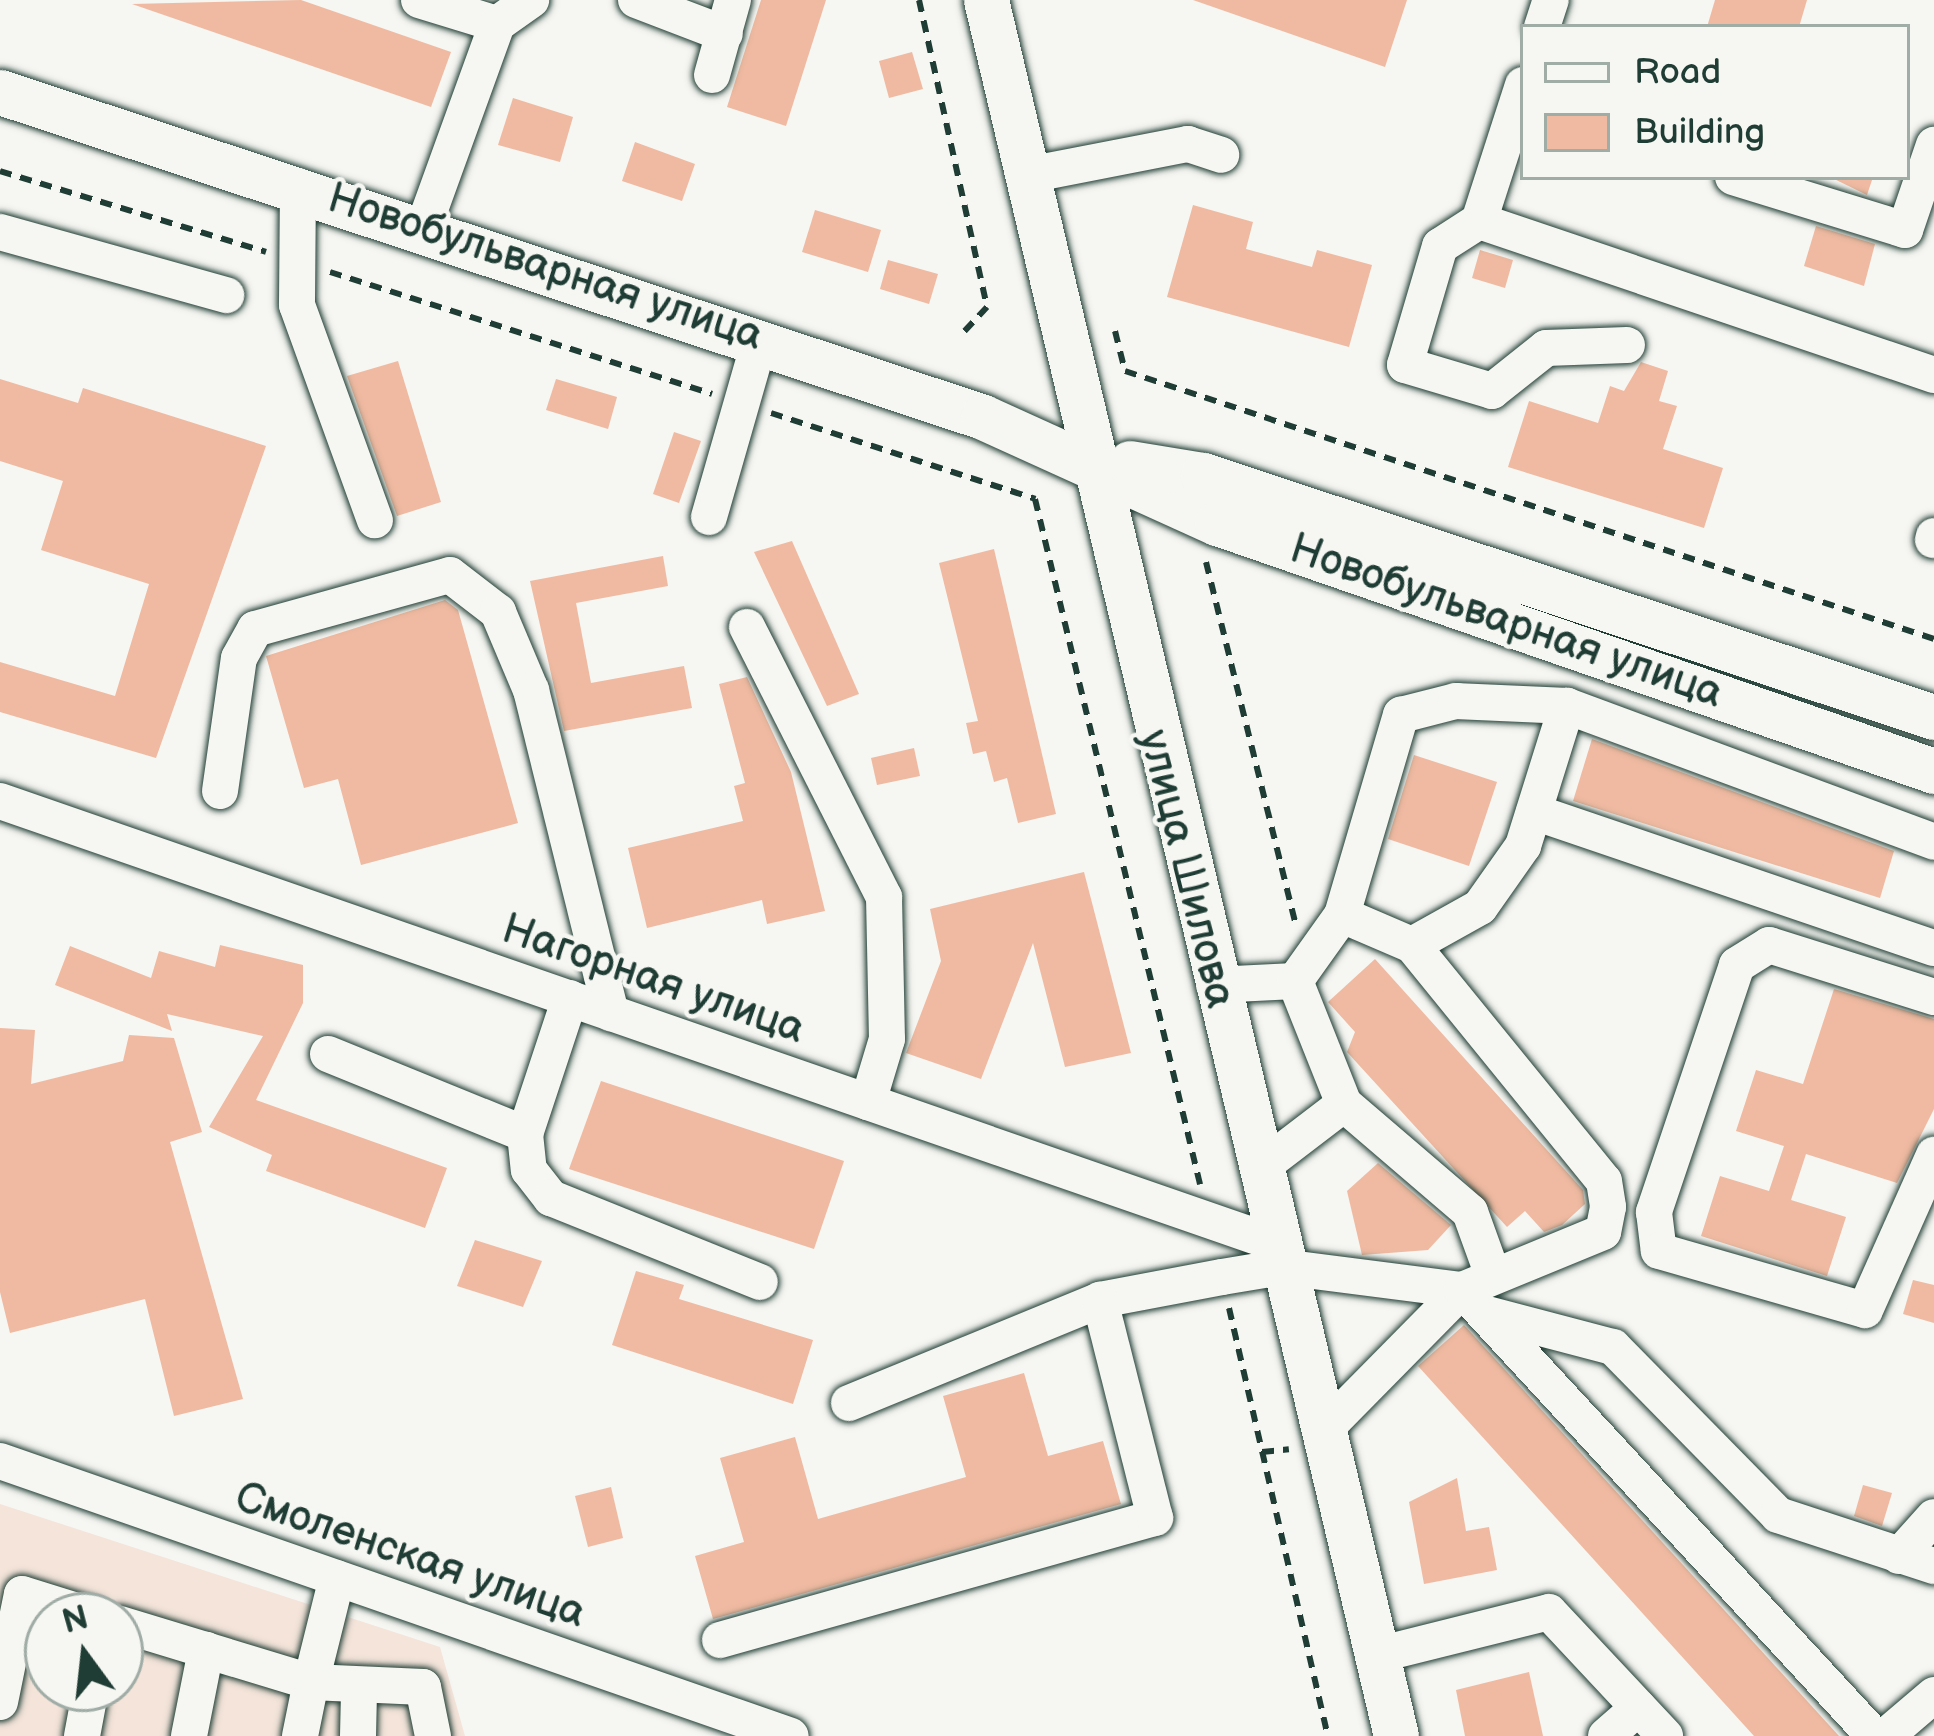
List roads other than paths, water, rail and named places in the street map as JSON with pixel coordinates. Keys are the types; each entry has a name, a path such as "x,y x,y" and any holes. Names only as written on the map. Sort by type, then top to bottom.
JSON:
{"main road":[{"name":"улица Шилова","path":"986,0 1028,175 1085,455 1396,1736"},
{"name":"Новобульварная улица","path":"0,92 424,226 760,339 1085,455 1217,523 1934,771"},
{"name":"Новобульварная улица","path":"1085,455 1203,475 1934,717"}],"street":[{"path":"419,0 497,24"},
{"path":"424,226 497,24 531,0"},
{"path":"636,0 729,17 712,75"},
{"path":"1520,103 1479,221 1441,246 1405,365 1492,391 1546,348 1627,344"},
{"path":"1028,175 1188,144 1221,155"},
{"path":"1743,180 1905,230 1934,146"},
{"path":"298,186 290,260 375,520"},
{"path":"1479,221 1934,375"},
{"path":"0,232 226,295"},
{"path":"709,517 760,339"},
{"path":"220,791 239,658 255,629 450,574 498,612 531,690 611,1013"},
{"path":"747,627 884,897 887,1039 868,1102"},
{"path":"1214,986 1300,973 1342,915 1401,715 1456,701 1567,706 1934,842"},
{"path":"1412,945 1480,907 1534,812 1567,706"},
{"name":"Нагорная улица","path":"0,801 1209,1220 1279,1256"},
{"path":"1534,812 1934,948"},
{"path":"1322,1432 1480,1291 1603,1232 1604,1181 1412,945 1342,915"},
{"path":"1934,997 1769,944 1737,965 1654,1212 1659,1251 1865,1310 1934,1155"},
{"path":"1300,973 1344,1104 1470,1212 1480,1291 1874,1736"},
{"path":"570,998 525,1135 529,1170 551,1198 760,1282"},
{"path":"328,1054 525,1135"},
{"path":"1259,1169 1344,1104"},
{"path":"849,1403 1100,1300 1222,1277 1279,1256 1480,1291 1613,1347 1778,1514 1917,1561 1934,1517"},
{"path":"720,1640 1155,1518 1100,1300"},
{"name":"Смоленская улица","path":"0,1461 788,1736"},
{"path":"300,1736 337,1578"},
{"path":"0,1702 24,1595"},
{"path":"1377,1655 1550,1612 1664,1736"},
{"path":"144,1631 359,1692 423,1687 433,1736"},
{"path":"189,1736 206,1650"},
{"path":"358,1736 359,1692"},
{"path":"1886,1736 1934,1695"},
{"path":"1606,1736 1638,1708"}]}
